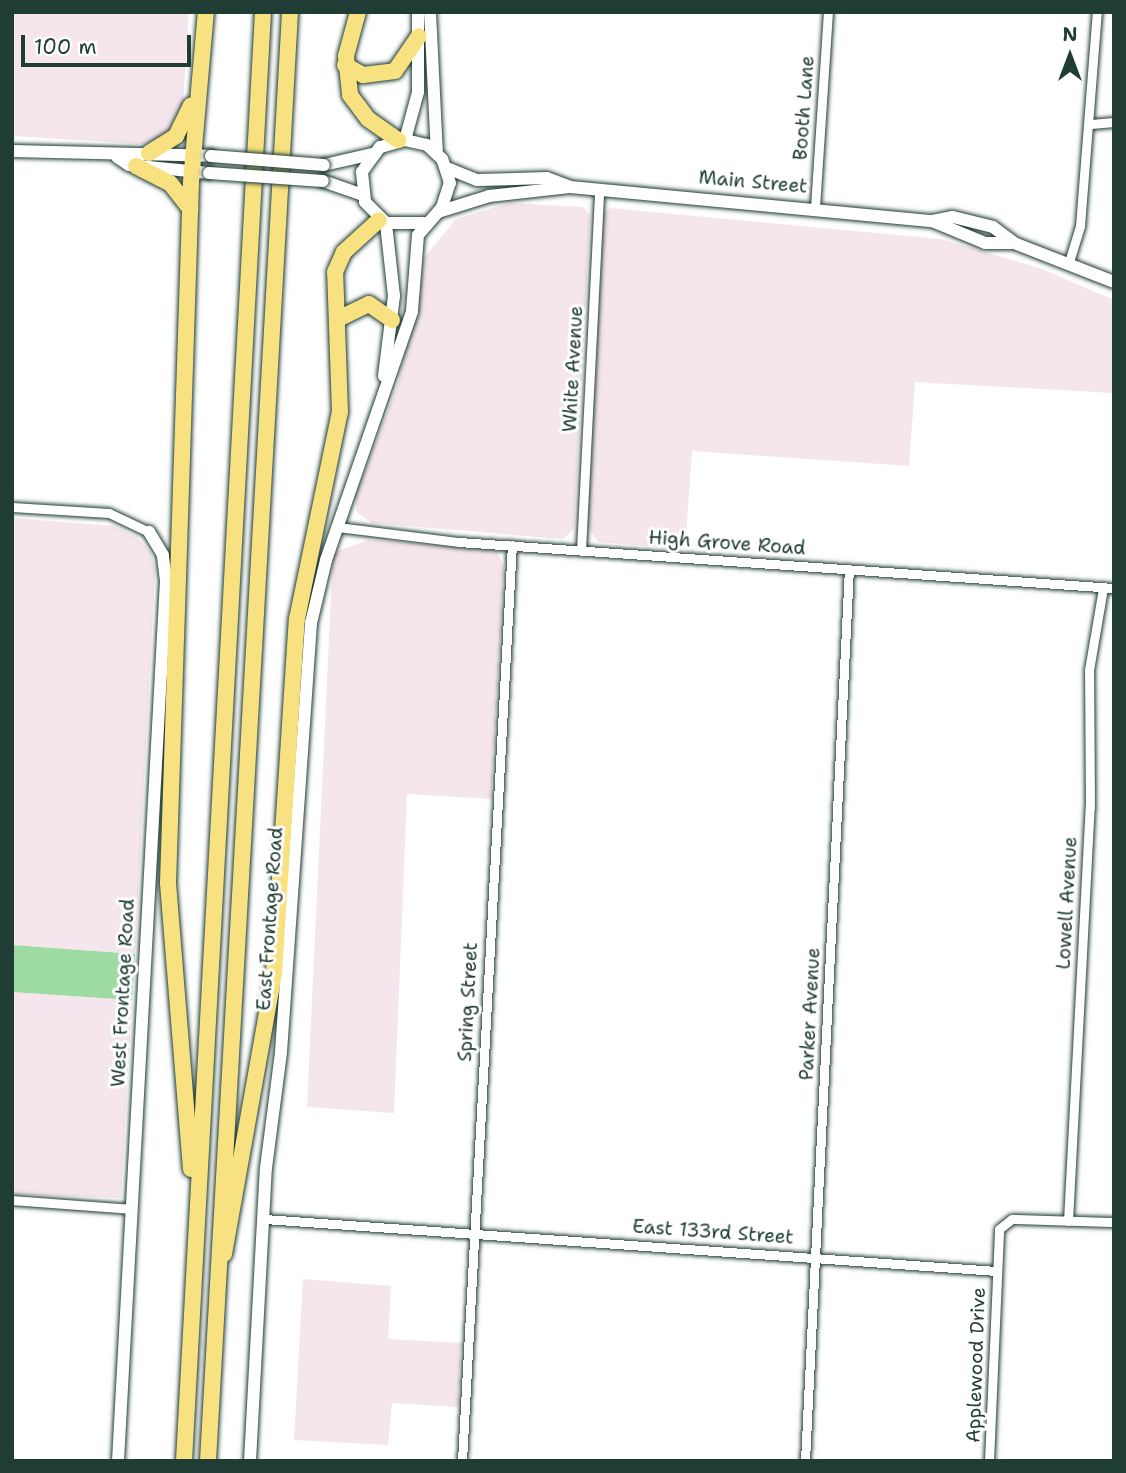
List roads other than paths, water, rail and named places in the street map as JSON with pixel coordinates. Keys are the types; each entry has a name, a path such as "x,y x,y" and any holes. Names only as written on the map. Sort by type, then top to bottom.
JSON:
{"highway":[{"path":"196,1236 168,883 190,210 196,97 206,12"},
{"path":"184,1461 263,12"},
{"path":"208,1461 290,12"},
{"path":"358,12 345,65 360,111 402,140"},
{"path":"345,65 363,75 395,71 419,36"},
{"path":"149,153 176,136 196,97"},
{"path":"136,166 170,183 190,210"},
{"path":"218,1273 232,1234 270,1003 294,647 340,412 339,261 383,222"},
{"path":"338,318 369,304 392,320"}],"street":[{"path":"12,151 117,157 149,153 324,165 372,154 402,140 416,105 418,12"},
{"path":"372,154 362,172 363,195 383,222 425,223 438,212 449,192 447,168 437,153 430,12"},
{"name":"Booth Lane","path":"815,207 828,12"},
{"path":"1069,262 1080,226 1091,124 1097,12"},
{"path":"1091,124 1114,122"},
{"path":"402,140 437,153"},
{"path":"117,157 136,166 323,181 363,195"},
{"name":"Main Street","path":"447,168 477,180 547,178 570,187"},
{"name":"Main Street","path":"438,212 489,196 570,187 815,207 932,221 953,217 993,227 1014,243 1069,262 1114,282"},
{"name":"White Avenue","path":"581,550 599,190"},
{"name":"East Frontage Road","path":"383,222 392,320 383,391"},
{"name":"East Frontage Road","path":"250,1461 264,1219 287,975 305,672 319,585 412,311 414,250 425,223"},
{"path":"12,507 110,513 149,532"},
{"name":"High Grove Road","path":"338,527 512,545 1114,588"},
{"name":"West Frontage Road","path":"118,1461 166,581 163,555 149,532"},
{"name":"Spring Street","path":"462,1461 512,545"},
{"name":"Parker Avenue","path":"805,1461 849,569"},
{"name":"Lowell Avenue","path":"1068,1221 1090,807 1089,670 1103,587"},
{"path":"12,1200 132,1209"},
{"name":"East 133rd Street","path":"264,1219 997,1271"},
{"path":"997,1271 1004,1221 1114,1222"},
{"name":"Applewood Drive","path":"989,1461 997,1271"}]}
